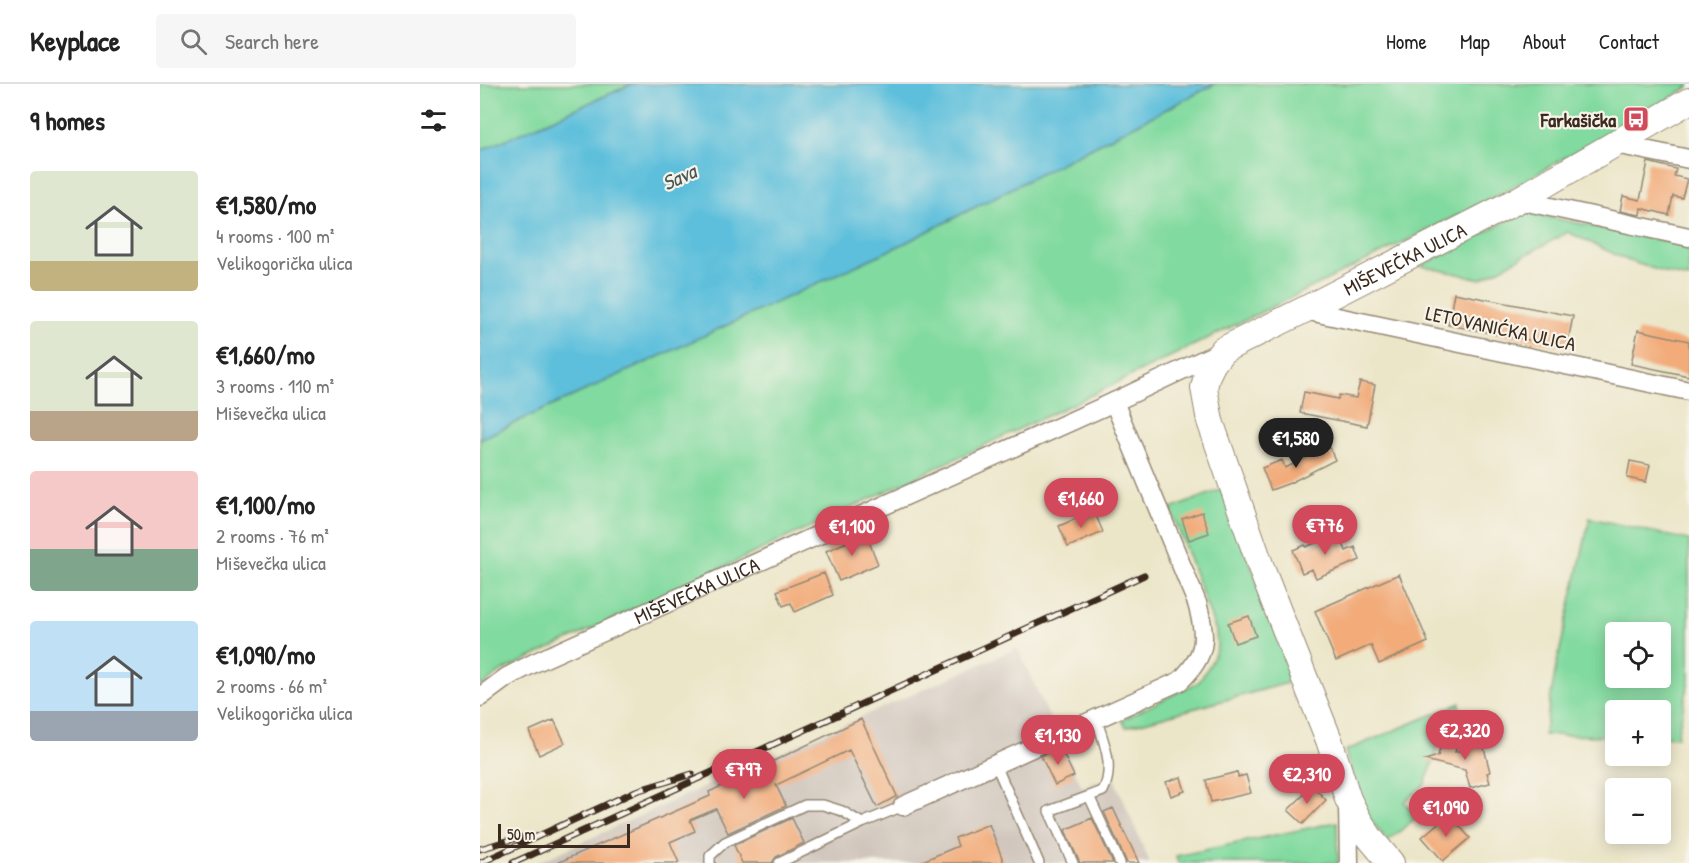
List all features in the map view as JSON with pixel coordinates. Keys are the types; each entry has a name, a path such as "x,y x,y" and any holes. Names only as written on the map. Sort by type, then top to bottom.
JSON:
{"street":[{"name":"MIŠEVEČKA ULICA","path":"480,697 507,677 534,663 1114,402 1223,350 1518,200 1689,101"},
{"path":"1615,144 1689,159"},
{"path":"1518,200 1689,237"},
{"name":"LETOVANIĆKA ULICA","path":"1304,310 1689,391"},
{"path":"1223,350 1213,363 1204,388 1210,421 1263,573 1329,740 1348,799 1364,828 1391,863"},
{"path":"903,806 1180,681 1193,669 1200,656 1203,625 1197,603 1114,402"},
{"path":"1348,799 1349,863"}],"lane":[{"path":"1073,863 1049,811 1102,791 1108,774 1108,763 1096,718"},
{"path":"995,763 1039,863"},
{"path":"1089,796 1120,863"},
{"path":"710,863 710,855 725,842 805,805 823,805 842,811 862,823"},
{"path":"779,863 903,806"}],"shaded area":[{"path":"1017,648 1082,787 1113,776 1150,863 537,863 681,797"}],"green space":[{"path":"480,84 632,84 480,151"},
{"path":"1215,84 1689,84 1689,87 1503,193 1098,392 504,670 480,687 480,439 905,243"},
{"path":"1524,212 1689,246 1689,278 1629,261 1568,232 1481,279 1421,266"},
{"path":"1222,489 1295,681 1126,727 1122,720 1199,682 1212,661 1217,648 1216,631 1171,509"},
{"path":"1590,518 1689,540 1689,681 1677,737 1671,737 1671,700 1605,700 1605,736 1544,735 1556,667"},
{"path":"1460,703 1458,734 1440,731 1434,759 1425,784 1404,802 1417,817 1388,841 1368,817 1358,794 1345,751"},
{"path":"1337,822 1338,863 1178,863 1176,856"}],"water":[{"name":"Sava","path":"632,84 1215,84 905,243 480,439 480,151"}],"building":[{"path":"1648,162 1676,169 1674,176 1687,179 1682,198 1673,196 1669,215 1641,208 1640,215 1620,211 1623,196 1640,200"},
{"path":"1454,293 1573,316 1567,347 1448,325"},
{"path":"1638,330 1689,341 1689,376 1631,364"},
{"path":"1360,382 1375,385 1367,426 1300,413 1304,392 1338,399 1339,395 1356,398"},
{"path":"1329,447 1335,460 1271,490 1262,468 1282,460 1285,468"},
{"path":"1630,461 1650,465 1646,482 1627,478"},
{"path":"1094,511 1103,532 1068,547 1059,526"},
{"path":"1202,512 1209,533 1189,540 1182,519"},
{"path":"1339,533 1346,551 1355,547 1360,560 1316,578 1312,569 1302,573 1293,550"},
{"path":"866,534 878,564 839,581 826,551"},
{"path":"824,573 833,595 795,612 791,603 783,606 777,591"},
{"path":"1399,574 1428,642 1379,664 1371,645 1336,661 1315,611"},
{"path":"1249,616 1256,636 1235,643 1228,623"},
{"path":"861,719 897,796 877,807 849,750 776,785 786,806 728,833 716,809 690,820 695,831 670,842 679,863 557,863 710,796 709,792"},
{"path":"554,720 565,743 539,755 529,731"},
{"path":"1444,734 1458,738 1455,752 1483,744 1490,772 1487,773 1490,783 1470,788 1465,770 1425,760 1438,756"},
{"path":"1060,747 1074,776 1055,785 1041,756"},
{"path":"1289,763 1305,779 1283,784 1278,766"},
{"path":"1237,772 1238,777 1246,775 1251,793 1211,802 1206,780"},
{"path":"1181,777 1185,791 1171,796 1166,782"},
{"path":"1313,786 1326,800 1303,824 1288,810"},
{"path":"1113,808 1139,863 1127,863 1104,812"},
{"path":"1449,814 1470,838 1443,861 1422,837"},
{"path":"792,818 804,843 776,857 772,863 742,863 734,845"},
{"path":"1092,818 1113,863 1080,863 1079,861 1065,830"},
{"path":"989,824 1004,863 918,863 958,846 955,838"}],"railway":[{"path":"513,863 1144,575"},
{"path":"480,863 636,791 692,774"},
{"path":"480,849 520,837"}],"place":[{"name":"Farkašička","path":"1636,119"}]}
